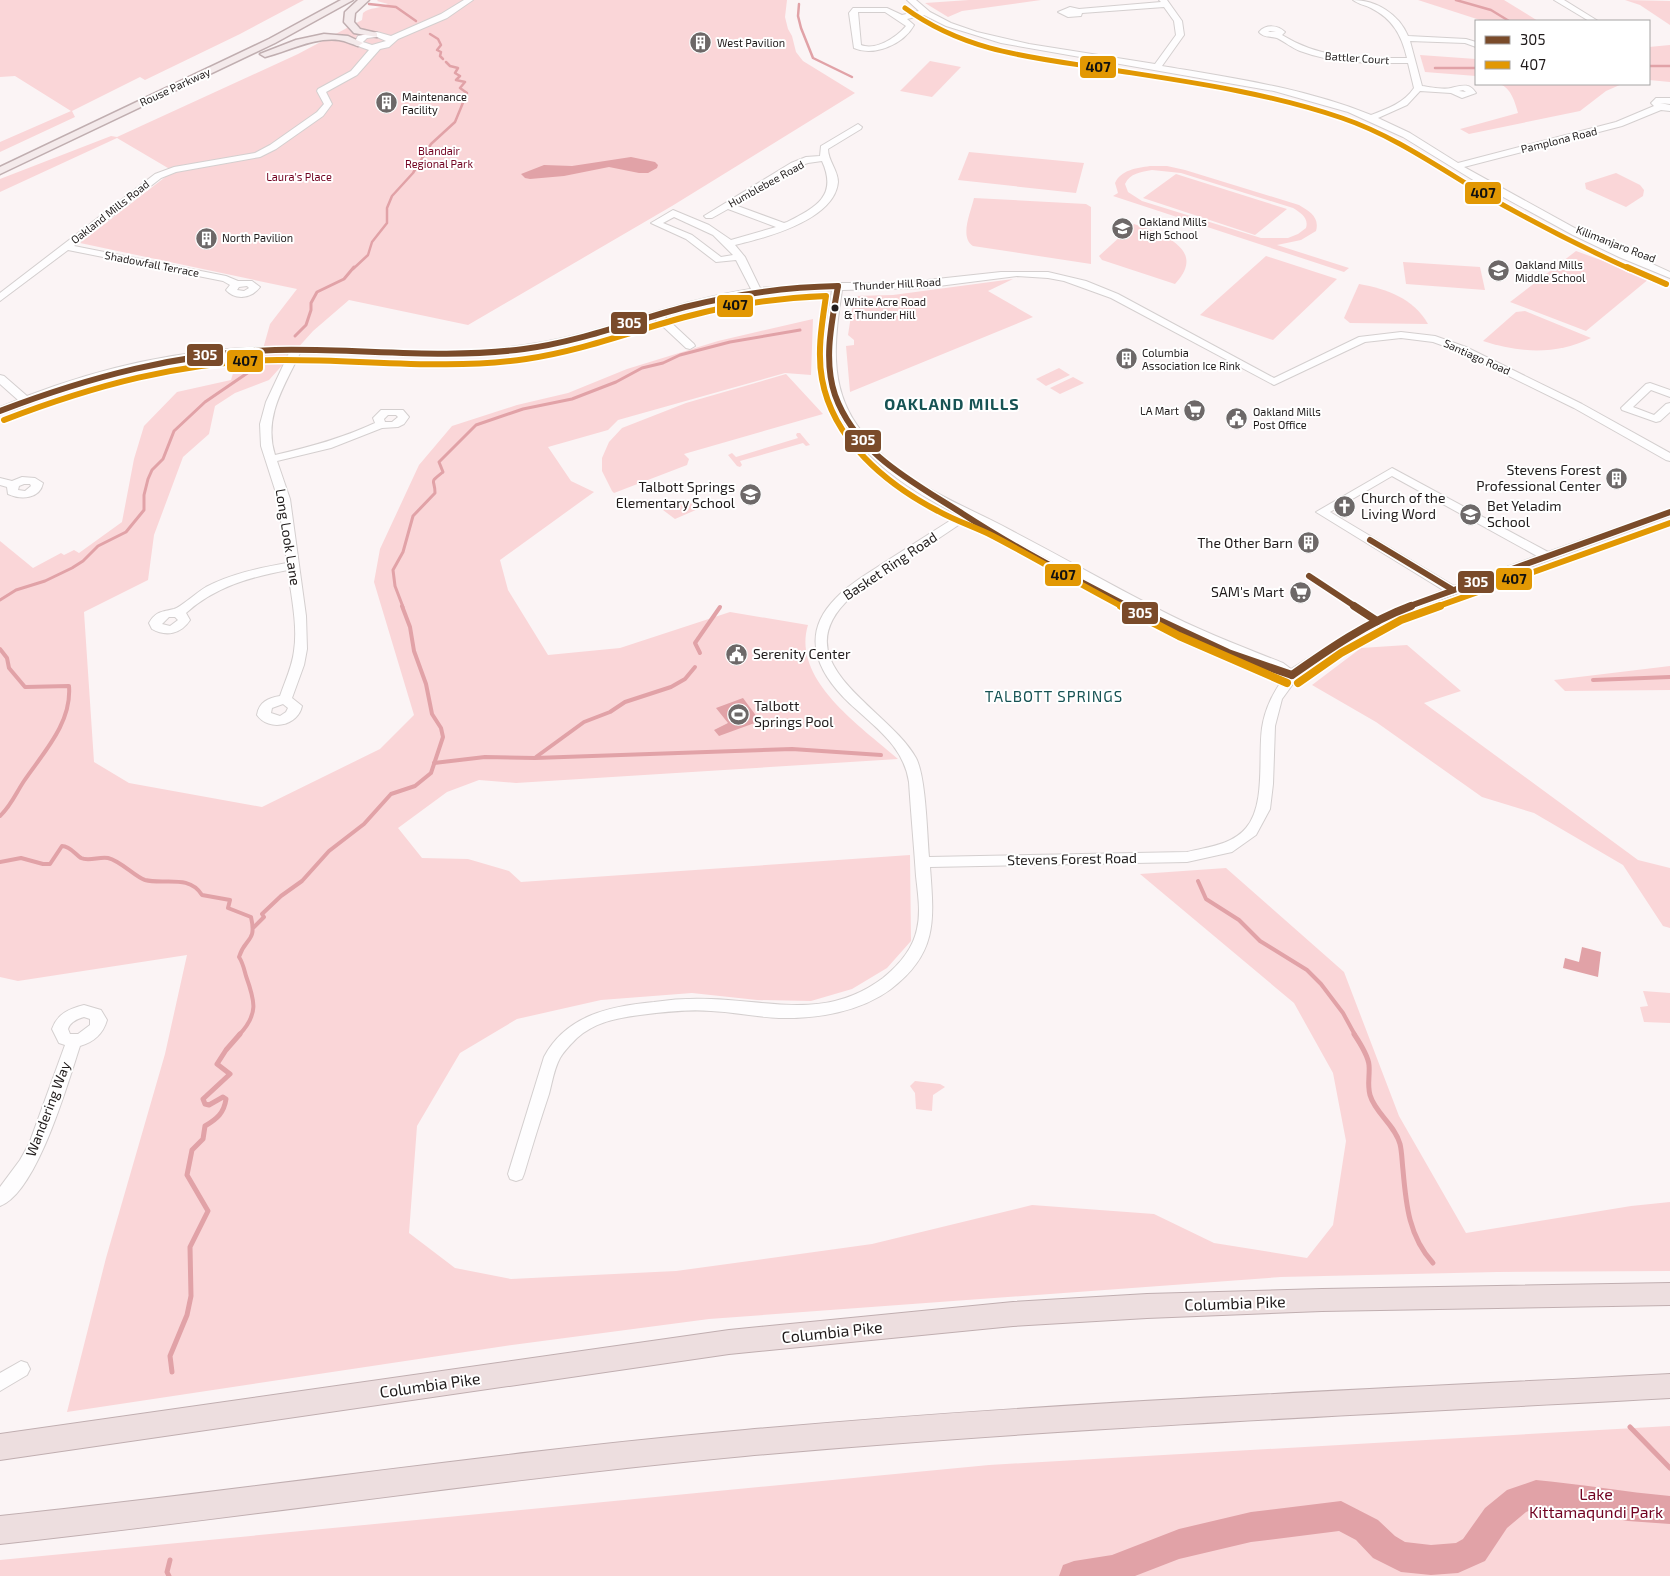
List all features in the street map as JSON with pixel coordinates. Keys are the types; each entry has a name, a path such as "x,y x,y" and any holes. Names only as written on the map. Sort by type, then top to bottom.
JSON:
{"highway":[{"name":"Columbia Pike","path":"0,1447 729,1342 974,1318 1156,1306 1670,1294"},
{"path":"0,1530 558,1462 755,1442 900,1430 1167,1413 1670,1386"}],"main road":[{"name":"Rouse Parkway","path":"0,159 260,37 329,0"},
{"name":"Rouse Parkway","path":"0,171 272,42 348,0"},
{"path":"364,0 350,12 348,22 357,31 378,35"},
{"path":"172,89 273,51 305,42 341,37 351,39 360,44"}],"street":[{"path":"378,35 388,37 390,40 450,12 469,0"},
{"name":"Kilimanjaro Road","path":"910,0 924,12 946,24 981,35 1301,95 1371,118 1562,224 1583,238 1670,275"},
{"path":"1357,0 1388,14 1401,26 1418,88 1411,99 1405,103 1371,118"},
{"path":"1558,0 1592,20"},
{"path":"1079,12 1165,2 1180,22 1182,30 1180,37 1157,67"},
{"path":"901,18 910,25 907,32 874,49 864,49 857,46 854,12 862,9 884,9 901,18 924,12"},
{"path":"363,60 363,50 360,44 361,38 415,28"},
{"name":"Battler Court","path":"1277,36 1302,50 1328,57 1411,61"},
{"path":"1405,38 1466,41 1475,45"},
{"path":"1466,41 1470,38 1475,38"},
{"name":"Oakland Mills Road","path":"0,298 158,176 184,168 248,158 273,147 320,114 328,104 321,91 354,73 363,60 377,47 386,45 390,40"},
{"path":"360,44 377,47"},
{"path":"1418,88 1453,91"},
{"name":"Pamplona Road","path":"1670,101 1656,101 1655,104 1660,107 1670,108"},
{"name":"Pamplona Road","path":"1456,166 1619,124 1660,107"},
{"path":"731,243 785,227 815,209 832,191 833,179 831,168 825,158 824,148 858,128"},
{"name":"Humblebee Road","path":"709,216 794,165 806,160 825,158"},
{"path":"727,206 785,227"},
{"path":"740,257 719,260 689,237 656,223 673,213 714,230 731,243 740,257 757,291"},
{"name":"Kilimanjaro Road","path":"1562,224 1670,265"},
{"name":"Shadowfall Terrace","path":"66,246 226,279 236,284"},
{"name":"Thunder Hill Road","path":"0,411 87,378 156,362 227,353 296,350 449,354 498,352 565,342 723,297 757,291 794,287 904,286 1016,273 1043,274 1075,280 1105,290 1274,382"},
{"path":"838,286 830,362 835,394 840,408 865,444 884,462 920,489 966,515 980,526 1149,617 1206,643 1274,670 1292,675"},
{"path":"658,316 690,346"},
{"name":"Santiago Road","path":"1274,382 1363,340 1387,336 1418,336 1448,343 1462,349 1621,429 1670,458"},
{"name":"Long Look Lane","path":"285,700 298,665 300,616 284,499 266,439 266,415 296,350"},
{"path":"0,378 25,400"},
{"path":"1670,394 1650,386 1626,408 1656,419 1670,406"},
{"path":"1621,429 1641,414"},
{"path":"271,459 338,443 381,424"},
{"path":"1453,590 1322,512 1392,471 1547,557"},
{"path":"0,481 13,485"},
{"name":"Stevens Forest Road","path":"922,862 1187,857 1213,854 1231,848 1250,835 1258,825 1264,799 1271,718 1274,704 1292,675 1336,644 1397,611 1670,512"},
{"name":"Basket Ring Road","path":"922,862 916,786 911,762 894,737 834,679 825,662 821,649 821,637 825,621 838,600 966,515"},
{"path":"178,613 197,596 225,581 254,572 294,565"},
{"path":"516,1174 552,1058 563,1041 572,1032 602,1016 629,1010 689,1004 717,1005 777,1012 811,1012 850,1004 878,992 902,969 921,941 925,928 922,862"},
{"name":"Wandering Way","path":"0,1199 17,1180 38,1142 74,1041"},
{"path":"0,1383 21,1369"}],"green space":[{"path":"0,0 304,0 240,34 145,80 140,77 72,111 75,117 0,152 0,142 71,111 15,76 0,77"},
{"path":"378,0 787,0 785,17 796,52 803,61 855,93 672,206 468,325 349,300 313,331 269,380 235,393 215,406 209,434 183,457 154,535 148,580 84,612 94,762 129,783 262,807 380,749 414,715 374,582 380,549 419,465 452,426 517,405 568,393 627,369 718,341 813,319 811,375 785,373 618,420 608,430 548,447 571,481 594,492 500,560 508,590 548,655 620,648 730,612 808,625 806,645 810,665 820,683 833,701 849,717 898,759 516,783 479,780 447,792 398,828 422,858 468,859 509,871 521,882 910,855 911,941 887,968 852,989 811,1001 757,1000 692,993 601,1000 517,1019 460,1053 417,1126 409,1233 455,1268 511,1279 676,1271 872,1244 1032,1205 1154,1214 1214,1243 1307,1258 1333,1225 1346,1141 1333,1073 1294,1003 1140,874 1226,868 1344,972 1399,1116 1466,1233 1631,1206 1670,1202 1670,1271 1497,1272 1281,1277 709,1319 512,1345 67,1412 106,1258 165,1054 187,955 18,981 0,977 0,541 33,568 61,553 64,555 74,550 79,553 122,522 134,459 144,426 177,392 231,380 238,357 261,356 270,324 297,289 80,243 173,171 117,138 0,192 0,179 111,136 117,137 298,54 362,20 363,13 366,11 388,4"},
{"path":"969,0 1041,0 962,11 948,17 925,3"},
{"path":"1418,0 1504,0 1536,20 1480,20"},
{"path":"1625,0 1670,1 1670,25 1640,5"},
{"path":"1670,45 1670,82 1650,80 1650,47"},
{"path":"1420,55 1475,59 1475,76 1425,72"},
{"path":"930,61 961,67 932,97 900,91"},
{"path":"1502,85 1620,85 1606,91 1580,111 1469,134 1460,129 1518,113 1510,92"},
{"path":"969,152 1084,163 1076,193 958,180"},
{"path":"1150,166 1167,166 1185,170 1299,205 1310,212 1315,218 1316,231 1301,240 1277,245 1349,268 1344,272 1113,196 1118,193 1115,183 1121,175 1130,170","holes":["1144,171 1181,173 1293,208 1305,219 1306,228 1288,238 1261,238 1142,201 1128,192 1125,184 1130,177"]},
{"path":"1616,173 1640,185 1644,190 1643,196 1626,207 1586,189 1585,183"},
{"path":"1176,174 1287,209 1255,235 1143,198"},
{"path":"974,198 1086,204 1091,207 1091,264 973,246 969,242 966,231"},
{"path":"1134,224 1168,238 1184,252 1186,261 1184,272 1175,284 1102,260 1099,256"},
{"path":"1576,251 1650,278 1586,331 1510,302"},
{"path":"1266,256 1337,279 1273,340 1200,315"},
{"path":"1403,262 1480,267 1485,290 1406,284"},
{"path":"1013,279 988,291 1033,317 850,392 846,346 854,345 854,340 848,335 854,296 893,295"},
{"path":"1359,284 1389,292 1407,301 1415,307 1428,324 1350,323 1344,318"},
{"path":"1525,311 1591,338 1578,344 1551,350 1524,350 1483,341 1516,312"},
{"path":"1059,368 1070,375 1046,386 1036,379"},
{"path":"786,374 823,414 684,454 689,459 687,465 614,493 612,491 602,471 602,458 609,442 622,428 686,403"},
{"path":"1073,377 1084,383 1060,394 1050,388"},
{"path":"797,433 800,433 810,445 806,446 803,443 740,461 742,465 740,467 728,455 732,453 736,457 798,438"},
{"path":"687,500 698,509 675,519 663,510"},
{"path":"1407,645 1461,691 1424,703 1638,860 1670,868 1670,928 1663,926 1623,865 1534,813 1482,797 1376,722 1312,685 1361,648"},
{"path":"1670,666 1670,690 1565,691 1554,680"},
{"path":"1643,991 1670,993 1670,1023 1644,1022 1640,1007 1648,1006"},
{"path":"915,1081 940,1084 945,1087 933,1095 932,1111 916,1109 915,1093 910,1086"},
{"name":"Lake Kittamaqundi Park","path":"1670,1426 1670,1576 0,1576 0,1560 989,1465"}],"shaded area":[{"path":"631,157 655,162 658,165 657,168 648,173 639,173 609,167 564,176 530,179 525,178 521,174 544,165 572,166"},
{"name":"Talbott Springs Pool","path":"743,698 760,721 719,736 714,730 728,723 716,708"},
{"path":"1582,947 1601,952 1598,977 1563,968 1565,958 1579,962"}],"waterway":[{"path":"1456,0 1491,10 1507,20"},
{"path":"369,4 396,7 416,21"},
{"path":"799,4 798,16 801,28 813,58 852,77"},
{"path":"430,34 438,39 441,45 437,50 441,52 440,56 443,59"},
{"path":"353,269 368,255 372,242 387,223 387,208 392,196 413,173 431,144 455,122 467,93 460,88 465,82 456,80 460,76 455,73 458,68 450,66 446,62"},
{"path":"1650,66 1670,66"},
{"path":"1435,68 1475,68"},
{"path":"295,336 306,325 311,310 311,303 317,292 344,279 354,267"},
{"path":"403,607 395,586 393,570 403,552 413,516 435,493 433,481 443,472 439,462 476,425 523,409 572,399 616,382 642,368 663,363 680,355 730,342 800,330"},
{"path":"0,600 16,590 45,581 72,568 83,561 98,546 126,532 144,510 144,495 148,479 152,470 163,459 174,431 205,402 262,363"},
{"path":"402,606 410,627 414,651 426,684 432,714 441,728 443,737 434,763"},
{"path":"700,653 695,643 720,607"},
{"path":"0,649 7,658 9,668 25,687 69,686 69,700 66,713 55,737 0,816"},
{"path":"536,757 584,722 610,712 625,702 671,687 685,679 695,667"},
{"path":"1593,680 1670,677"},
{"path":"434,763 485,757 535,758 792,749 881,755"},
{"path":"254,927 264,917 262,914 281,896 302,881 329,851 364,824 391,794 415,786 431,773 434,763"},
{"path":"0,862 21,858 50,864 62,846 65,846 84,859 108,858 113,860 145,880 183,882 190,884 202,895 230,900 228,908 251,917 252,925 251,936 239,957 252,993 253,1007 250,1020 239,1035"},
{"path":"1198,881 1206,899 1239,920 1260,941 1307,970 1321,984 1343,1013 1355,1035"},
{"path":"172,1372 170,1356 187,1315 191,1296 190,1247 208,1211 187,1175 192,1150 203,1139 205,1126 216,1118 224,1108 226,1099 223,1097 209,1105 205,1104 203,1099 230,1074 217,1064 240,1034"},
{"path":"1354,1034 1368,1061 1370,1095 1376,1108 1394,1131 1400,1144 1410,1220 1419,1242 1433,1263"},
{"path":"1630,1427 1670,1468"},
{"path":"1074,1576 1112,1570 1179,1544 1251,1527 1305,1519 1341,1516 1367,1530 1384,1547 1401,1557 1431,1560 1458,1558 1474,1550 1496,1518 1517,1500 1536,1494 1579,1498 1628,1507 1670,1510"},
{"path":"169,1576 167,1572 170,1560"}],"transit line":[{"name":"407","path":"905,8 924,22 945,33 989,48 1036,58 1159,77 1245,93 1305,106 1345,119 1395,140 1504,206 1550,230 1619,264 1666,284"},
{"name":"305","path":"838,286 830,348 831,379 835,394 841,409 856,432 889,466 913,484 981,527 1132,609 1196,640 1260,665 1292,675"},
{"name":"305","path":"0,411 100,376 204,355 275,350 462,354 524,349 585,336 723,298 780,289 838,286"},
{"name":"407","path":"4,420 70,396 138,377 172,370 243,361 309,360 433,365 526,359 568,350 669,321 723,308 774,300 826,296 820,350 822,377 829,404 845,434 867,461 884,476 929,506 993,536 1125,609 1179,636 1258,668 1287,683"},
{"name":"305","path":"1292,675 1336,644 1397,611 1670,512"},
{"name":"407","path":"1298,683 1341,653 1401,620 1670,523"},
{"name":"305","path":"1370,540 1453,590"},
{"name":"305","path":"1309,576 1377,621"}],"place":[{"name":"West Pavilion","path":"701,43"},
{"name":"Maintenance Facility","path":"386,103"},
{"name":"Oakland Mills High School","path":"1123,228"},
{"name":"North Pavilion","path":"206,238"},
{"name":"Oakland Mills Middle School","path":"1499,271"},
{"name":"White Acre Road & Thunder Hill","path":"835,308"},
{"name":"Columbia Association Ice Rink","path":"1126,359"},
{"name":"LA Mart","path":"1195,411"},
{"name":"Oakland Mills Post Office","path":"1237,418"},
{"name":"Stevens Forest Professional Center","path":"1617,478"},
{"name":"Talbott Springs Elementary School","path":"751,495"},
{"name":"Church of the Living Word","path":"1345,506"},
{"name":"Bet Yeladim School","path":"1471,514"},
{"name":"The Other Barn","path":"1309,543"},
{"name":"SAM's Mart","path":"1300,592"},
{"name":"Serenity Center","path":"737,654"},
{"name":"Talbott Springs Pool","path":"738,714"}],"district":[{"name":"OAKLAND MILLS","path":"952,404"},
{"name":"TALBOTT SPRINGS","path":"1054,697"}],"park label":[{"name":"Blandair Regional Park","path":"439,157"},
{"name":"Laura's Place","path":"299,177"}]}
